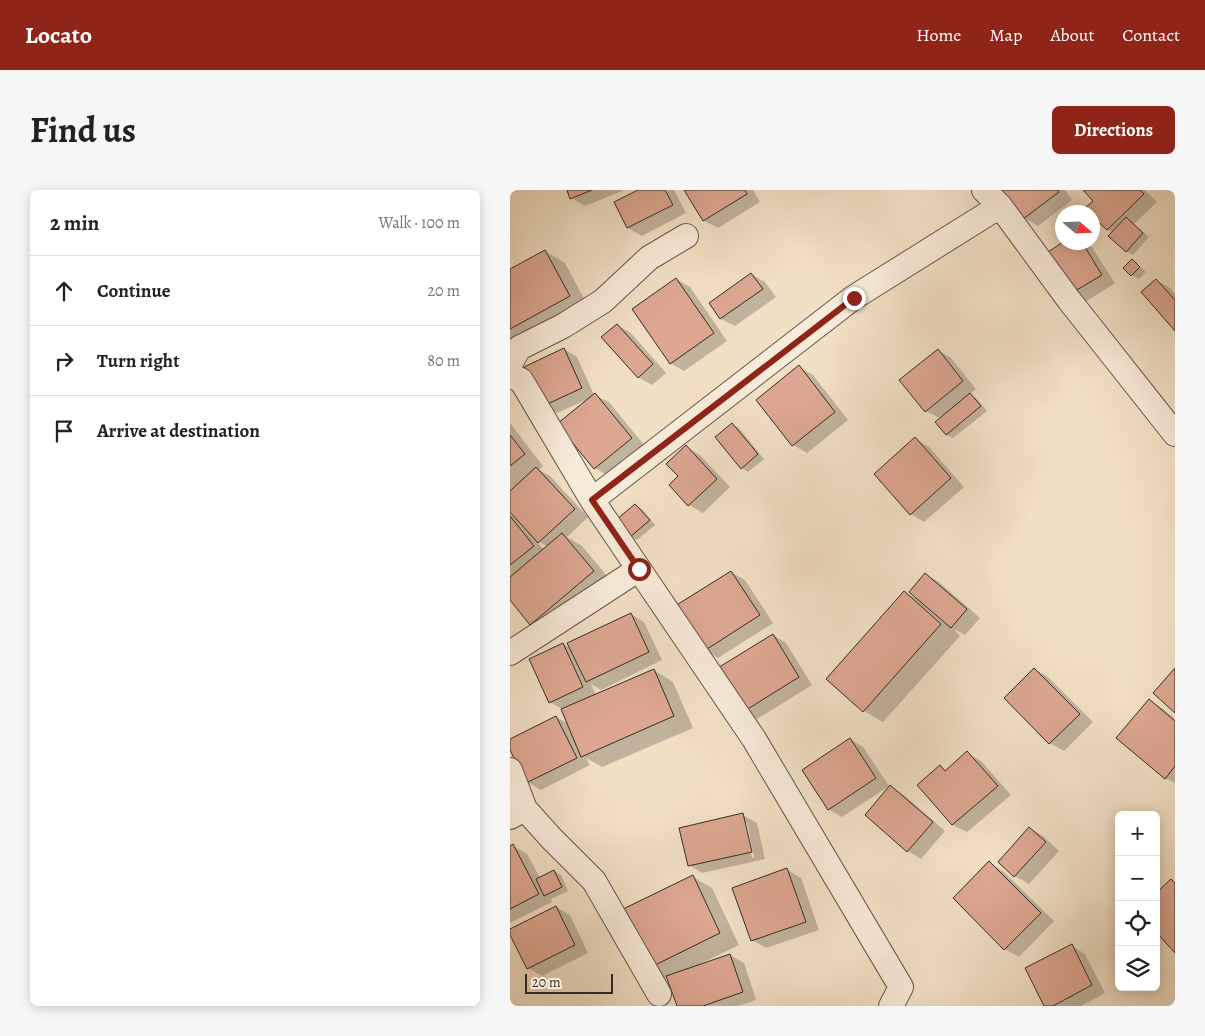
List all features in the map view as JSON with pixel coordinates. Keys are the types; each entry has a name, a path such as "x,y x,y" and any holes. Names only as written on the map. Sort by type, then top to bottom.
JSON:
{"street":[{"path":"592,500 854,298 992,198 1069,300 1175,434"},
{"path":"510,364 519,348 563,326 603,301 649,258 686,236"},
{"path":"510,376 521,380 592,500 754,739 901,986 890,1006"},
{"path":"510,653 639,569"},
{"path":"510,770 517,813 594,881 659,994"}],"building":[{"path":"567,190 592,190 570,199"},
{"path":"638,190 665,190 673,205 627,228 614,202"},
{"path":"684,190 745,190 747,194 703,221"},
{"path":"1001,190 1058,190 1059,192 1023,219"},
{"path":"1083,190 1140,190 1144,194 1107,230 1100,223 1100,205 1088,205 1093,201"},
{"path":"1126,217 1143,233 1126,252 1108,236"},
{"path":"1055,247 1055,250 1087,250 1102,275 1070,294 1045,254"},
{"path":"545,250 570,296 510,329 510,269"},
{"path":"1132,259 1140,267 1131,276 1123,268"},
{"path":"751,273 763,289 720,319 709,303"},
{"path":"676,278 714,333 670,364 632,309"},
{"path":"1156,279 1175,300 1175,331 1141,292"},
{"path":"617,324 653,364 638,378 601,337"},
{"path":"564,348 582,388 543,406 524,367"},
{"path":"938,349 963,381 925,412 899,380"},
{"path":"799,365 835,412 792,446 756,400"},
{"path":"595,393 632,438 594,469 557,424"},
{"path":"970,393 981,406 946,435 935,422"},
{"path":"732,423 758,454 741,469 715,437"},
{"path":"510,435 525,454 510,466"},
{"path":"915,437 951,478 910,515 874,474"},
{"path":"686,445 717,479 688,506 669,485 678,476 666,464"},
{"path":"536,467 575,509 538,543 510,512 510,491"},
{"path":"635,504 650,520 630,537 616,520"},
{"path":"510,516 534,546 510,565"},
{"path":"562,533 594,571 530,625 510,600 510,577"},
{"path":"731,571 760,615 704,651 675,606"},
{"path":"925,573 967,609 951,628 909,592"},
{"path":"904,591 941,624 863,712 826,679"},
{"path":"631,613 649,652 586,682 567,643"},
{"path":"773,634 799,677 743,712 716,669"},
{"path":"563,643 583,687 549,703 529,659"},
{"path":"1034,668 1080,714 1049,744 1004,698"},
{"path":"1175,668 1175,713 1153,693"},
{"path":"654,669 674,716 581,757 561,709"},
{"path":"1149,699 1175,721 1175,766 1165,779 1116,738"},
{"path":"556,716 577,758 526,783 510,750 510,739"},
{"path":"850,738 876,778 828,810 802,770"},
{"path":"967,751 998,786 952,825 917,785 940,765 945,771"},
{"path":"890,785 933,822 907,852 865,815"},
{"path":"743,813 752,852 688,866 679,828"},
{"path":"1029,827 1046,842 1014,877 998,862"},
{"path":"513,844 539,894 510,909 510,846"},
{"path":"989,861 1041,913 1004,950 953,898"},
{"path":"787,868 806,922 751,941 732,888"},
{"path":"554,870 562,887 544,896 536,879"},
{"path":"693,875 720,933 647,969 619,911"},
{"path":"1171,879 1175,883 1175,953 1160,936 1160,889"},
{"path":"556,906 575,945 527,969 510,935 510,929"},
{"path":"1072,944 1092,985 1053,1006 1044,1006 1025,968"},
{"path":"730,954 743,992 703,1006 677,1006 666,976"}],"route":[{"path":"639,569 592,500 854,298"}]}
